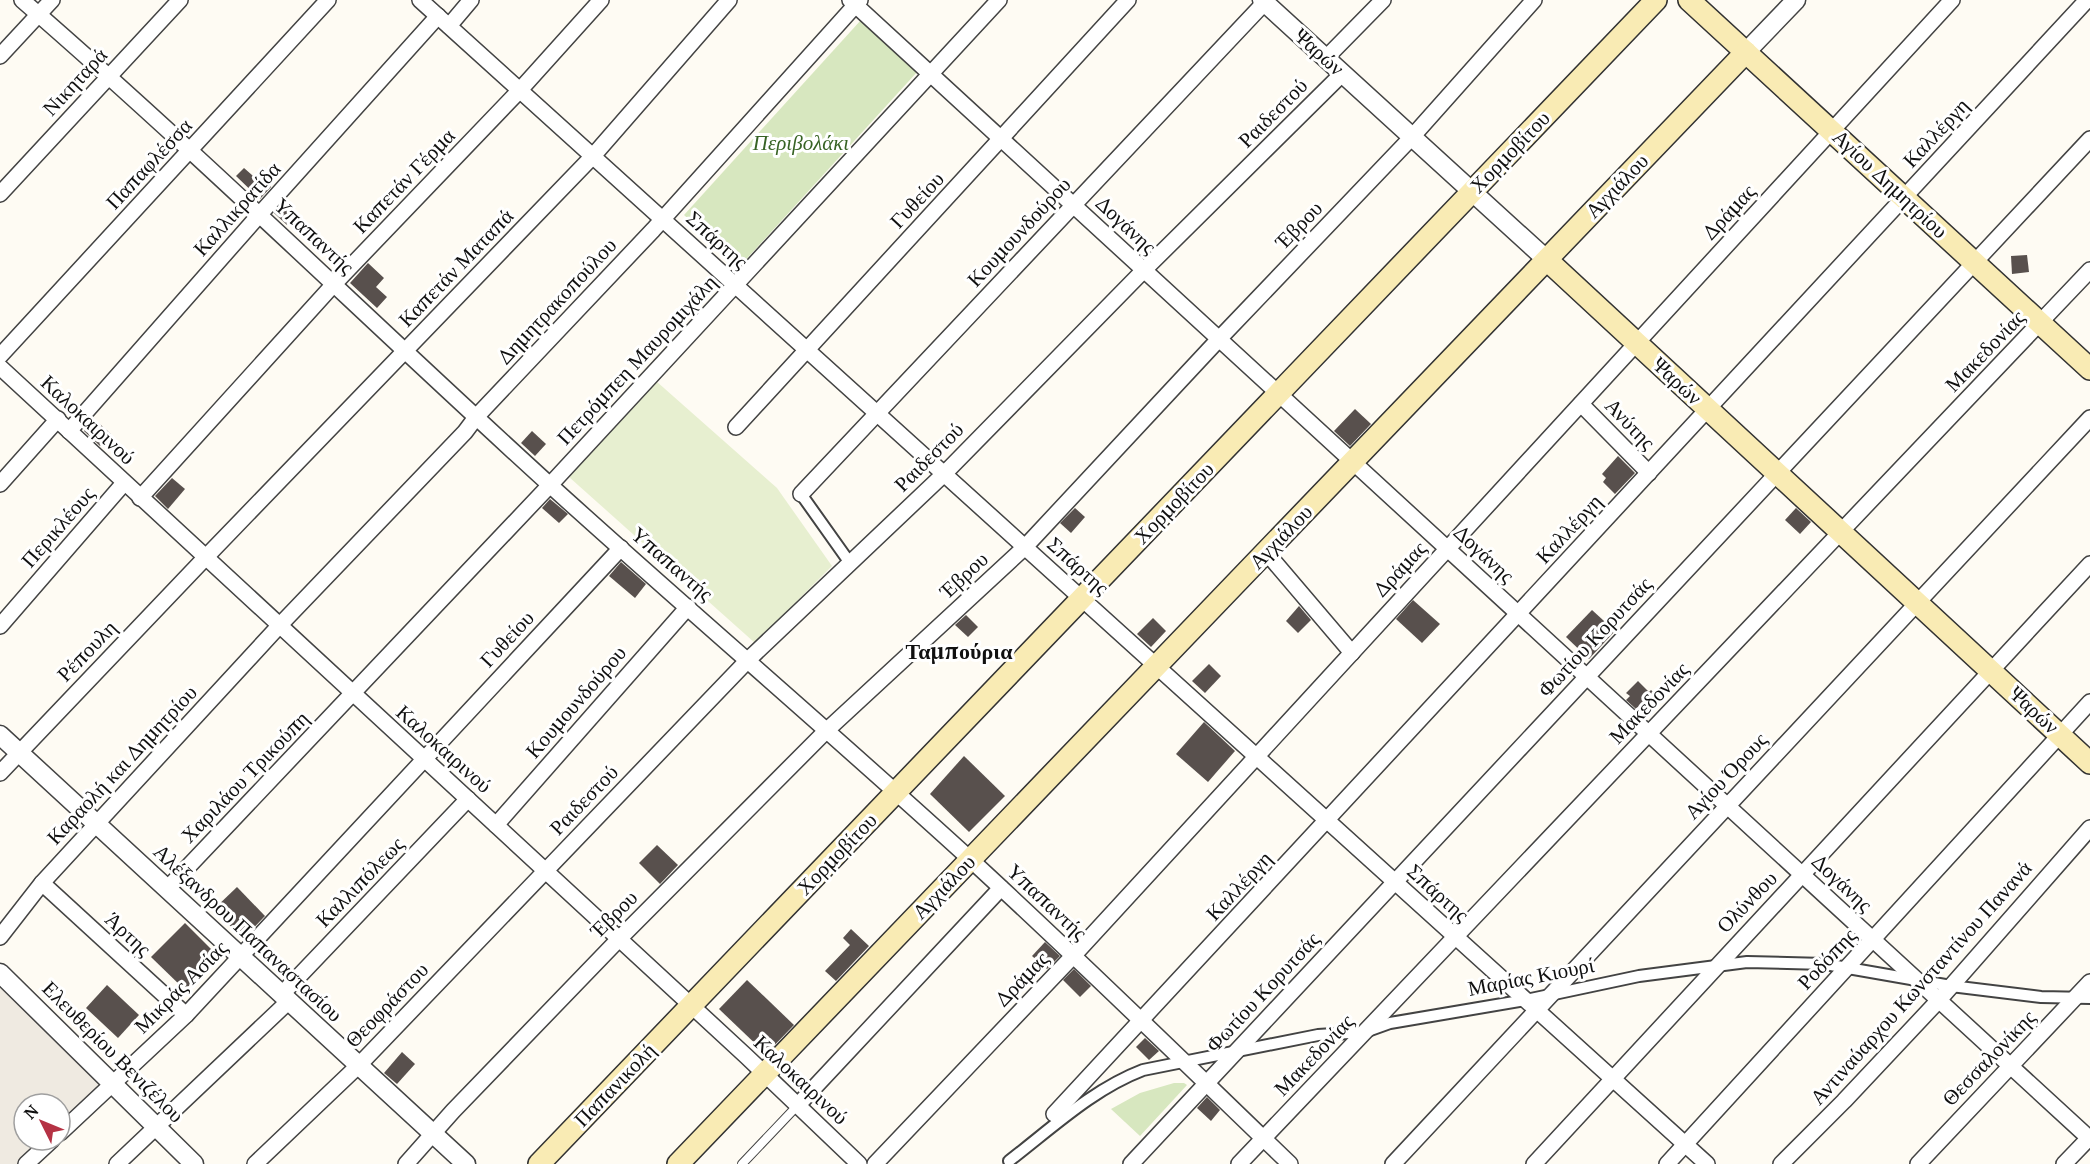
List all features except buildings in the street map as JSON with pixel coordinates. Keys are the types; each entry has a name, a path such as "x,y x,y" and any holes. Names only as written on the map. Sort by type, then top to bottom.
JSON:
{"main road":[{"name":"Χορμοβίτου","path":"691,1006 1656,0"},
{"name":"Αγίου Δημητρίου","path":"1689,0 2090,369"},
{"name":"Αγχιάλου","path":"678,1164 1746,52"},
{"name":"Ψαρών","path":"1546,260 2090,763"},
{"name":"Παπανικολή","path":"539,1164 691,1006"}],"street":[{"name":"Υπαπαντής","path":"22,0 260,214 550,485 749,659 971,860 1074,955 1290,1164"},
{"path":"0,56 52,0"},
{"name":"Νικηταρά","path":"0,194 180,0"},
{"name":"Παπαφλέσσα","path":"0,356 328,0"},
{"name":"Σπάρτης","path":"420,0 1707,1164"},
{"name":"Καλλικρατίδα","path":"69,431 260,214 443,21 471,0"},
{"name":"Καπετάν Γέρμα","path":"140,498 334,284 520,90 601,0"},
{"name":"Καπετάν Ματαπά","path":"205,558 593,156 729,0"},
{"name":"Πετρόμπεη Μαυρομιχάλη","path":"353,694 999,0"},
{"name":"Γυθείου","path":"736,427 1128,0"},
{"path":"1326,58 1383,0"},
{"name":"Έβρου","path":"406,1164 619,939 826,731 1025,547 1412,136 1534,0"},
{"name":"Αγχιάλου","path":"1746,52 1796,0"},
{"name":"Δράμας","path":"875,1164 1074,955 1952,0"},
{"name":"Καλλέργη","path":"1008,1162 1328,821 2087,0"},
{"name":"Ψαρών","path":"1265,1 1546,260"},
{"name":"Κουμουνδούρου","path":"801,494 1265,1"},
{"name":"Δογάνης","path":"855,2 930,74 2090,1138"},
{"name":"Δημητρακοπούλου","path":"279,626 465,432 477,416 663,220 855,2"},
{"name":"Ραιδεστού","path":"545,871 749,659 944,474 1144,270 1343,73"},
{"name":"Φωτίου Κορυτσάς","path":"1131,1164 2090,139"},
{"name":"Μακεδονίας","path":"1239,1164 2090,270"},
{"name":"Καλοκαιρινού","path":"0,367 765,1074 859,1164"},
{"name":"Ανύτης","path":"1581,404 1649,473"},
{"name":"Αγίου Όρους","path":"1393,1164 1531,1005 1552,994 2090,417"},
{"path":"0,484 58,419"},
{"name":"Περικλέους","path":"0,626 124,483"},
{"path":"801,494 850,562"},
{"name":"Γυθείου","path":"424,759 621,548"},
{"path":"1266,552 1352,653"},
{"name":"Ρέπουλη","path":"0,773 205,558"},
{"name":"Ολύνθου","path":"1534,1164 2090,564"},
{"name":"Κουμουνδούρου","path":"496,825 688,607"},
{"name":"Καραολή και Δημητρίου","path":"0,937 42,883 279,626"},
{"name":"Χαριλάου Τρικούπη","path":"167,889 353,694"},
{"name":"Ροδόπης","path":"1667,1164 2090,702"},
{"name":"Αλέξανδρου Παπαναστασίου","path":"0,735 466,1164"},
{"name":"Μικράς Ασίας","path":"72,1122 186,1015 424,759"},
{"name":"Καλλιπόλεως","path":"117,1164 285,997 468,799"},
{"name":"Αντιναύαρχου Κωνσταντίνου Πανανά","path":"1781,1164 1939,1000 2090,828"},
{"name":"Θεοφράστου","path":"255,1164 359,1065 545,871"},
{"name":"Άρτης","path":"42,883 186,1015"},
{"path":"798,1105 1001,888"},
{"name":"Μαρίας Κιουρί","path":"1552,994 1639,976 1717,965 1777,961 1847,967 1951,986 2074,999 2090,998"},
{"name":"Ελευθερίου Βενιζέλου","path":"0,973 194,1164"},
{"name":"Θεσσαλονίκης","path":"1918,1164 2090,982"},
{"name":"Μαρίας Κιουρί","path":"1008,1162 1103,1088 1143,1070 1318,1035 1365,1032 1390,1023 1531,1005"},
{"path":"2064,1164 2090,1138"},
{"path":"26,1164 39,1152"}],"lane":[{"path":"742,1164 798,1105"}],"green space":[{"name":"Περιβολάκι","path":"861,20 918,71 740,266 684,215"},
{"path":"656,381 777,488 832,566 755,643 569,477"},
{"path":"1174,1083 1187,1085 1140,1136 1111,1109 1140,1093"}],"shaded area":[{"path":"0,983 107,1081 72,1115 72,1092 12,1092 12,1152 34,1152 21,1164 0,1164"}],"district":[{"name":"Ταμπούρια","path":"959,651"}]}
